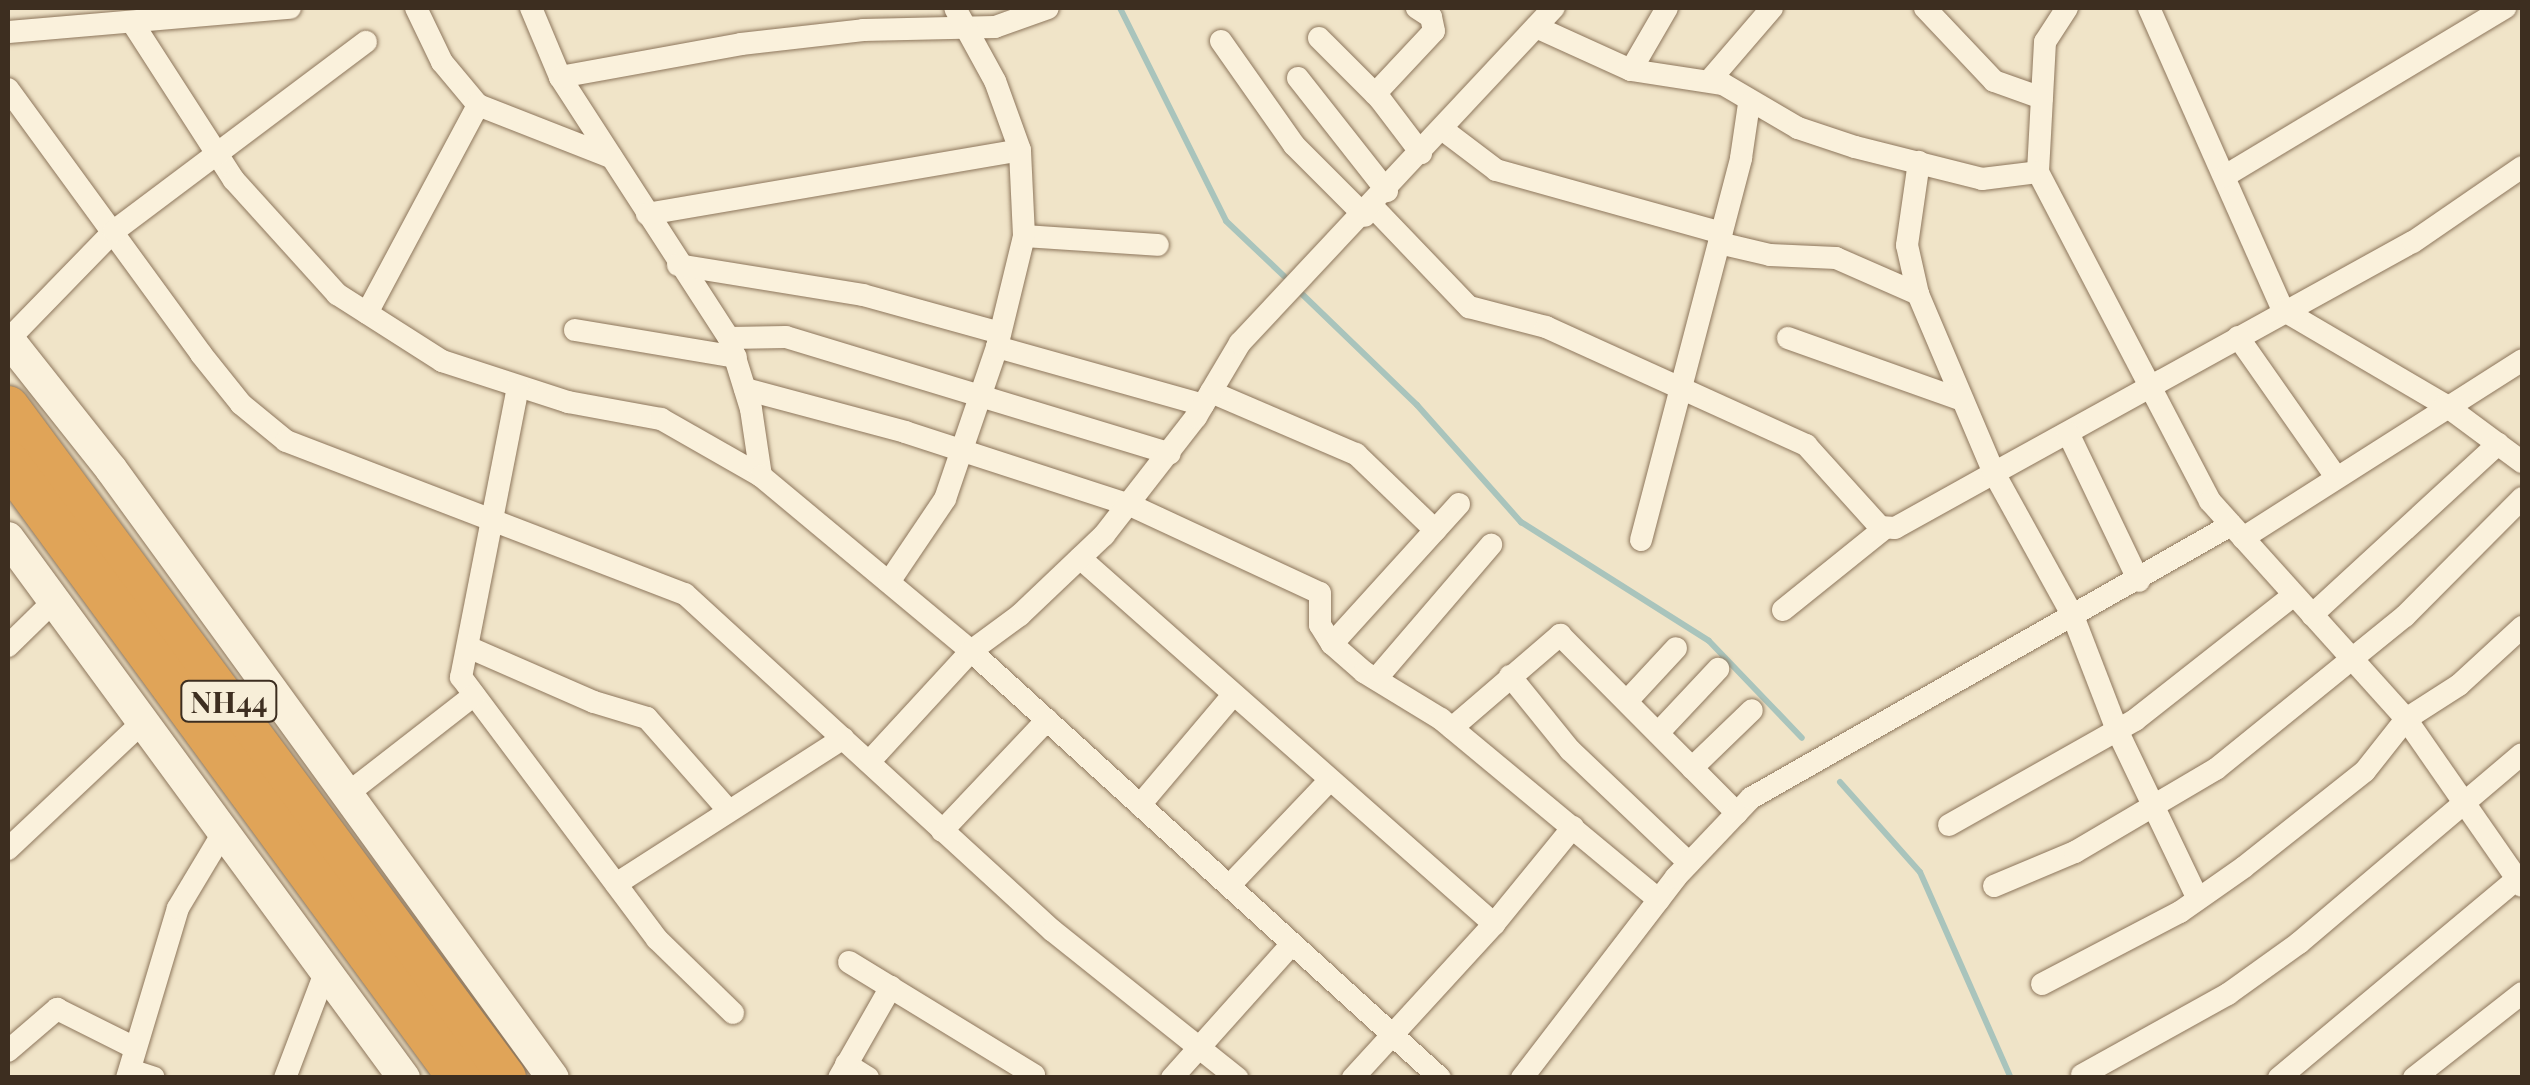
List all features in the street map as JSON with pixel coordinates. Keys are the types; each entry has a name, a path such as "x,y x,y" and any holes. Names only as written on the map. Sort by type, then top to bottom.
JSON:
{"highway":[{"name":"NH44","path":"8,406 429,1006 459,1078"},
{"name":"NH44","path":"8,462 429,1006 504,1078"}],"street":[{"path":"8,32 42,18 132,22 205,12 290,8"},
{"path":"416,8 442,62 478,105 611,157"},
{"path":"530,8 560,78 732,348 745,389 760,476"},
{"path":"560,78 740,44 960,17 995,28 1048,8"},
{"path":"1375,94 1434,31 1431,17 1417,8"},
{"path":"869,762 971,650 1080,558 1130,505 1170,454 1240,343 1375,204 1554,8"},
{"path":"1631,70 1666,8"},
{"path":"1710,80 1772,8"},
{"path":"1925,8 1994,81 2042,98"},
{"path":"2067,8 2045,42 2038,172 2210,502 2406,720 2520,881 2279,1078"},
{"path":"2149,8 2283,310 2445,405 2522,462"},
{"path":"2225,176 2505,8"},
{"path":"889,582 945,499 999,340 1024,236 1020,150 995,80 960,17"},
{"path":"132,22 218,155 338,294 442,362 518,386 662,419 760,476 971,650 1440,1078"},
{"path":"1536,27 1631,70 1710,80 1748,104 1826,138 1982,180 2038,172"},
{"path":"1319,38 1375,94 1421,153"},
{"path":"366,42 114,231 8,339 553,1078"},
{"path":"1220,42 1294,145 1375,204"},
{"path":"1298,78 1375,204 1469,307 1534,322 1814,449 1866,515 1885,528"},
{"path":"8,89 241,404 286,441 496,526 596,556 685,594 1053,931 1237,1078"},
{"path":"1641,540 1720,238 1748,104"},
{"path":"367,313 478,105"},
{"path":"1442,129 1496,170 1770,255 1836,258 1918,294"},
{"path":"647,214 1020,150"},
{"path":"1919,162 1907,246 1918,294 1994,473 2073,616 2117,730 2198,900"},
{"path":"1783,610 1885,528 2152,390 2283,310 2413,242 2522,167"},
{"path":"1024,236 1158,245"},
{"path":"678,264 862,295 999,340 1207,398 1356,454 1435,530"},
{"path":"575,330 732,348 786,337 1170,454"},
{"path":"2238,337 2336,477"},
{"path":"1788,338 1962,400"},
{"path":"1522,1078 1689,863 1737,813 1792,772 2073,616 2336,477 2522,360"},
{"path":"518,386 496,526 460,677 692,978 733,1013"},
{"path":"745,389 1130,505 1320,594 1320,625 1332,644 1376,680 1452,728 1658,900"},
{"path":"2068,433 2140,581"},
{"path":"2312,615 2498,444"},
{"path":"1994,886 2154,809 2352,659 2460,566 2522,498"},
{"path":"1332,644 1459,504"},
{"path":"8,538 404,1078"},
{"path":"1376,680 1491,545"},
{"path":"1080,558 1494,924"},
{"path":"1948,825 2117,730 2191,683 2294,596"},
{"path":"8,646 55,600"},
{"path":"2042,984 2198,900 2365,771 2406,720 2459,685 2522,628"},
{"path":"1452,728 1560,635 1737,813"},
{"path":"468,647 594,702 648,718 728,810"},
{"path":"1627,702 1676,648"},
{"path":"1658,733 1718,668"},
{"path":"1510,676 1570,750 1689,863"},
{"path":"346,794 474,695"},
{"path":"1140,804 1232,696"},
{"path":"1692,768 1752,710"},
{"path":"942,830 1048,720"},
{"path":"8,849 144,721"},
{"path":"616,884 843,738"},
{"path":"2082,1075 2228,994 2466,807 2522,754"},
{"path":"1228,886 1329,781"},
{"path":"1353,1078 1494,924 1572,828"},
{"path":"131,1065 178,908 224,831"},
{"path":"1172,1078 1292,944"},
{"path":"849,962 1034,1075"},
{"path":"285,1078 326,970"},
{"path":"868,1078 842,1071 891,987"},
{"path":"2414,1078 2522,993"},
{"path":"8,1051 57,1009 154,1078"}],"waterway":[{"path":"1120,8 1226,221 1284,276"},
{"path":"1302,294 1417,405 1521,522 1709,641 1802,738"},
{"path":"1840,782 1920,872 2011,1078"}]}
